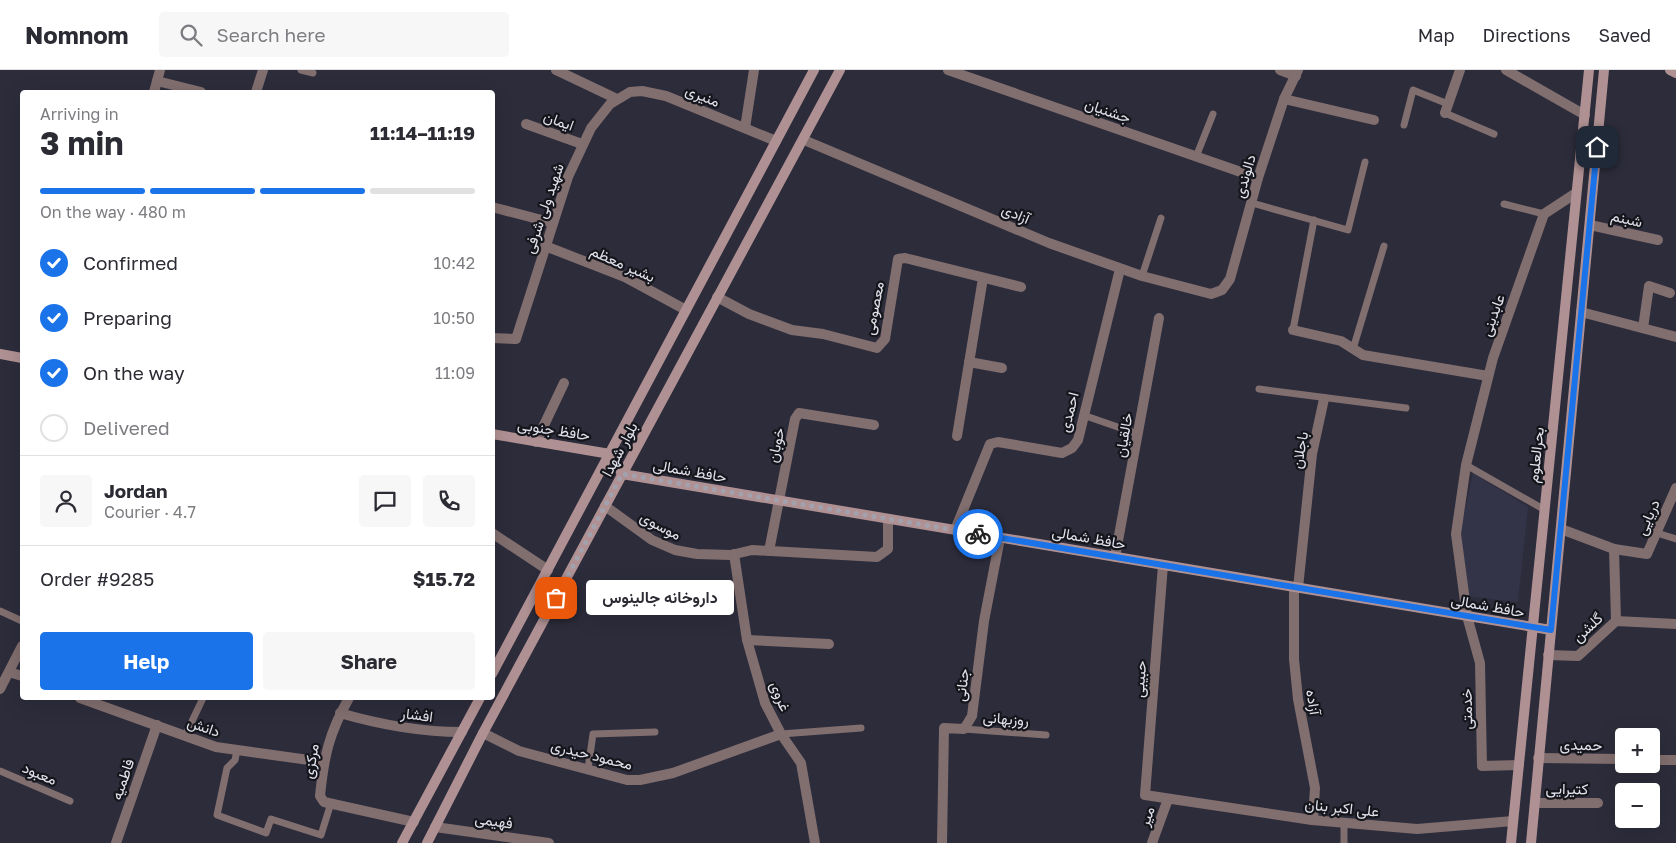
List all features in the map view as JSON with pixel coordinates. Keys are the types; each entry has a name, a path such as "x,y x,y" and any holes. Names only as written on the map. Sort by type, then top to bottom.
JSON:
{"main road":[{"name":"بلوار شهدا","path":"495,668 814,70"},
{"name":"بلوار شهدا","path":"427,843 483,733 840,70"},
{"name":"بحرالعلوم","path":"1511,843 1589,70"},
{"path":"1531,843 1604,70"},
{"path":"1670,70 1676,73"},
{"path":"0,354 20,358"},
{"name":"حافظ جنوبی","path":"495,435 610,454"},
{"path":"610,454 622,474"},
{"name":"حافظ شمالی","path":"622,474 1551,630"},
{"path":"403,841 479,700"}],"street":[{"path":"257,90 263,70"},
{"path":"556,70 618,99"},
{"path":"745,128 754,70"},
{"name":"جشنیان","path":"948,70 1258,178"},
{"path":"1280,70 1297,73"},
{"path":"1446,108 1460,70"},
{"path":"1506,70 1585,115"},
{"path":"154,90 158,73 196,90"},
{"name":"دالوندی","path":"1222,290 1230,279 1236,264 1258,178 1284,99 1297,73"},
{"name":"منیری","path":"618,99 630,92 642,91 666,96 776,141"},
{"name":"شهید ولی شرفی","path":"495,338 516,339 568,177 582,144 610,104 618,99"},
{"path":"1284,99 1374,120"},
{"name":"ایمان","path":"526,124 582,144"},
{"name":"آزادی","path":"804,140 1048,243 1120,269 1211,294 1222,290"},
{"path":"1544,214 1576,193"},
{"path":"495,209 553,223"},
{"name":"عابدینی","path":"1467,616 1456,534 1466,465 1488,376 1544,214"},
{"name":"شبنم","path":"1590,225 1658,240"},
{"name":"بشیر معظم","path":"545,246 624,277 686,310"},
{"name":"معصومی","path":"717,297 749,314 792,330 823,334 877,348 885,340 898,259 905,258 1021,287"},
{"name":"احمدی","path":"955,530 990,444 998,442 1062,453 1072,448 1078,440 1120,269"},
{"path":"957,436 982,278"},
{"path":"1643,328 1649,286 1670,292"},
{"path":"1581,312 1676,337"},
{"name":"خالقیان","path":"1116,557 1159,318"},
{"path":"1293,330 1341,340 1362,355 1488,376"},
{"path":"969,362 1002,368"},
{"path":"536,442 564,382"},
{"name":"باجلان","path":"1296,587 1312,454 1324,399"},
{"name":"خوبان","path":"778,500 795,419 799,413 874,424"},
{"name":"دریایی","path":"1560,529 1614,550 1647,554 1676,488"},
{"path":"769,551 778,500"},
{"name":"موسوی","path":"605,506 652,540 675,550 697,554 734,554 752,550 877,557 888,549 888,519"},
{"path":"495,535 548,570"},
{"name":"جنانی","path":"964,729 972,716 984,621 1000,538"},
{"path":"1614,550 1616,621"},
{"name":"غروی","path":"734,554 747,640 764,703 781,734 801,763 815,843"},
{"name":"حبیبی","path":"1145,794 1163,565"},
{"name":"آزاده","path":"1296,587 1295,669 1298,698 1316,788 1313,820"},
{"name":"خدمتی","path":"1467,616 1480,664 1482,766 1519,765"},
{"name":"گلشن","path":"1548,655 1578,656 1616,621 1676,624"},
{"path":"747,640 829,644"},
{"path":"0,689 20,650"},
{"path":"9,672 20,675"},
{"name":"دانش","path":"86,700 216,747 323,762"},
{"name":"مرکزی","path":"332,803 324,802 320,796 323,762 331,732 348,700"},
{"name":"افشار","path":"340,713 401,728 431,732 462,732"},
{"name":"فاطمیه","path":"116,843 157,725"},
{"path":"942,843 944,728 964,729"},
{"name":"محمود حیدری","path":"483,733 519,751 627,780 640,780 673,773 781,734"},
{"name":"حمیدی","path":"1538,758 1615,759"},
{"path":"1660,760 1676,760"},
{"name":"علی اکبر بنان","path":"1145,794 1168,800 1313,820 1417,829 1513,821"},
{"name":"میر","path":"1152,843 1168,800"},
{"name":"کتیرایی","path":"1535,802 1598,803"},
{"path":"332,803 414,822"},
{"name":"فهیمی","path":"435,827 549,843"}],"lane":[{"path":"302,70 313,73"},
{"path":"1404,125 1414,90 1494,134"},
{"path":"1196,157 1213,114"},
{"path":"1252,203 1348,230 1365,162"},
{"path":"1504,204 1544,214"},
{"path":"1142,276 1162,218"},
{"path":"1293,330 1314,220"},
{"path":"1354,349 1384,246"},
{"path":"1259,389 1324,399 1406,408"},
{"path":"1083,415 1138,434"},
{"path":"1466,465 1545,510"},
{"path":"1656,533 1676,539"},
{"path":"0,611 20,620"},
{"path":"185,736 201,700"},
{"path":"781,734 861,728"},
{"name":"روزبهانی","path":"964,729 1046,735"},
{"path":"588,769 593,734 655,732"},
{"path":"237,750 235,760 227,768 217,815 266,833 271,819 321,835 332,803"},
{"name":"معبود","path":"0,771 70,801"},
{"path":"1344,822 1344,843"}],"shaded area":[{"path":"1473,473 1528,507 1518,602 1465,596 1460,533"}],"way so far":[{"path":"556,598 622,474 978,534"}],"place":[{"name":"داروخانه جالینوس","path":"556,598"}],"route":[{"path":"978,534 1551,630 1597,147"}]}
